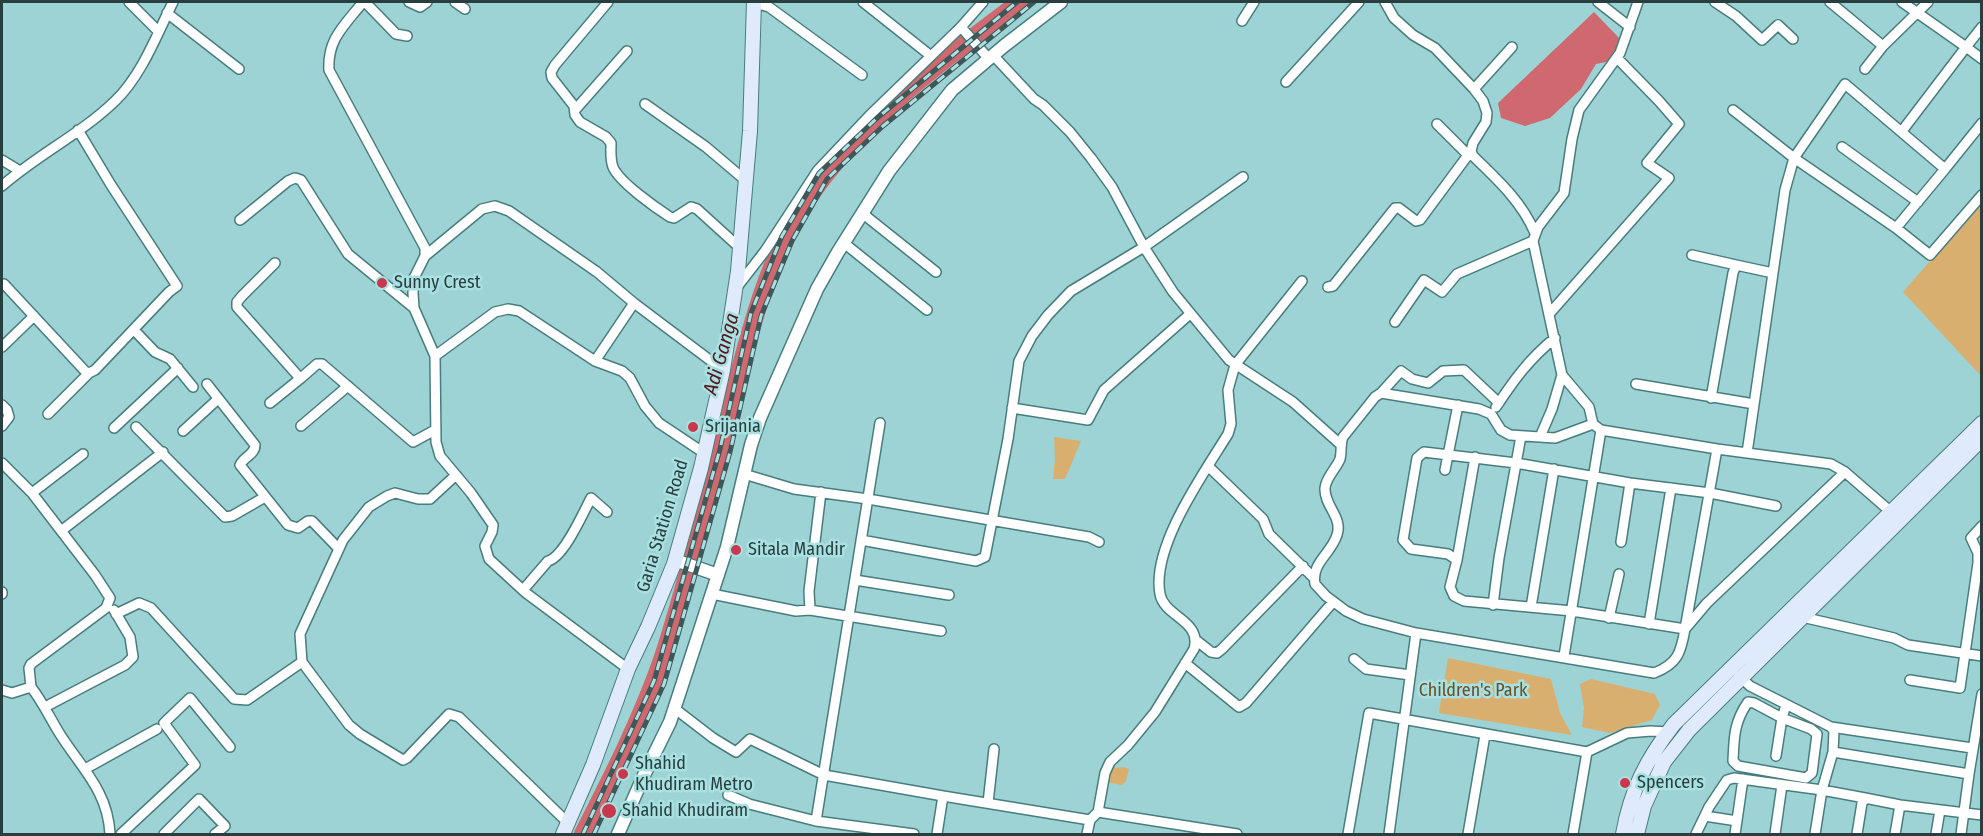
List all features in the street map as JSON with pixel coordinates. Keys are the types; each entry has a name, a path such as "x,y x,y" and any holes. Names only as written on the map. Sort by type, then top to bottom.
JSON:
{"main road":[{"name":"Garia Station Road","path":"565,828 593,765 628,669 675,560 704,453 723,370 740,248 750,131 754,2"},
{"path":"1637,834 1644,806 1664,762 1689,730 1802,617 1834,575 1891,512 1982,423"},
{"path":"1623,834 1634,790 1645,765 1668,732 1730,668 1982,439"}],"street":[{"path":"129,2 158,31"},
{"path":"2,186 117,100 145,59 173,2"},
{"path":"406,36 396,34 364,2 331,43 328,56 329,70 425,248 425,256"},
{"path":"409,2 420,7 427,2"},
{"path":"455,2 465,9"},
{"path":"608,2 551,72 552,78 575,110 575,115 580,122 606,137 611,143 611,157 615,171 638,193 670,217 674,218 691,207 698,209 740,248"},
{"path":"754,2 771,4 862,75"},
{"path":"862,2 931,56"},
{"path":"735,290 765,251 818,170 869,116 961,27 983,2"},
{"path":"618,834 670,722 718,575 760,418 817,289 862,213 900,156 952,90 1061,2"},
{"path":"1242,21 1254,2"},
{"path":"1286,82 1359,2"},
{"path":"1328,287 1333,286 1395,208 1399,208 1416,221 1420,220 1470,153 1473,143 1483,130 1487,113 1483,100 1474,88 1436,48 1413,35 1394,18 1385,2"},
{"path":"1598,2 1630,27"},
{"path":"1395,322 1424,280 1442,292 1456,274 1534,237 1543,219 1564,193 1579,110 1617,58 1638,2"},
{"path":"1714,2 1736,16 1762,40 1778,25 1793,39"},
{"path":"1830,2 1883,46"},
{"path":"1902,2 1982,59"},
{"path":"1865,69 1883,46 1928,2"},
{"path":"167,13 239,69"},
{"path":"961,27 1070,132 1112,188 1144,247 1173,292 1235,365 1293,402 1340,444"},
{"path":"1902,131 1982,27"},
{"path":"1474,88 1512,47"},
{"path":"575,110 627,51"},
{"path":"1550,313 1669,178 1647,163 1679,124 1617,58"},
{"path":"1747,453 1785,190 1794,158 1845,84 1945,169"},
{"path":"645,104 706,147 745,180"},
{"path":"1733,110 1794,158 1896,228 1930,255 1982,195"},
{"path":"1896,228 1982,123"},
{"path":"1437,124 1515,197 1534,237 1562,375 1552,409 1540,437"},
{"path":"48,414 89,373 95,370 177,286 78,130"},
{"path":"1842,147 1918,202"},
{"path":"2,160 20,171"},
{"path":"861,540 976,561 982,560 988,552 1019,374 1019,361 1023,349 1048,315 1071,291 1144,247 1243,177"},
{"path":"240,220 288,181 295,178 301,180 348,254 414,308"},
{"path":"628,669 523,590 489,559 485,546 493,525 440,456 436,442 435,356 414,308 414,278 425,256 482,209 495,206 509,211 597,272 723,370"},
{"path":"862,213 936,272"},
{"path":"844,243 927,310"},
{"path":"1692,255 1773,273"},
{"path":"275,263 242,296 237,302 237,307 301,378"},
{"path":"1711,398 1736,265"},
{"path":"1088,834 1090,820 1098,812 1105,773 1110,762 1128,746 1149,719 1194,649 1195,635 1160,597 1159,575 1169,539 1188,498 1228,434 1231,424 1228,390 1235,365 1302,281"},
{"path":"2,284 89,373"},
{"path":"596,362 634,303"},
{"path":"435,356 495,312 508,309 519,311 596,362 622,371 630,378 645,406 659,423 704,453"},
{"path":"1012,408 1088,420 1104,390 1190,314"},
{"path":"2,347 34,316"},
{"path":"134,330 155,352 165,355 194,387"},
{"path":"1491,414 1521,370 1534,355 1555,338"},
{"path":"270,403 317,363 320,363 413,442 435,430"},
{"path":"114,428 178,369"},
{"path":"1499,403 1464,370 1443,371 1428,383 1412,379 1401,371 1381,393 1367,404 1351,424 1340,444 1340,459 1325,485 1328,505 1337,518 1337,537 1315,569 1314,578 1315,584 1333,602 1363,620 1416,633 1654,672 1666,668 1681,651 1717,449"},
{"path":"1562,375 1589,407 1597,427 1592,476 1564,656"},
{"path":"207,384 255,445 253,453 242,460 240,465 265,497 288,525 298,528 312,521 339,549"},
{"path":"1636,384 1754,404"},
{"path":"301,426 348,386"},
{"path":"1381,393 1479,409 1491,414 1501,430 1510,435 1555,438 1597,427 1717,449 1831,464 1845,472 1891,512"},
{"path":"183,431 218,399"},
{"path":"2,405 9,417 2,426"},
{"path":"1445,470 1458,405"},
{"path":"816,820 880,423"},
{"path":"136,427 225,516 232,516 265,497"},
{"path":"1493,605 1521,436"},
{"path":"61,531 163,452"},
{"path":"1457,560 1448,555 1411,549 1403,540 1417,458 1424,452 1516,463 1776,506"},
{"path":"32,493 83,454"},
{"path":"1475,457 1450,587 1454,596 1464,601 1572,611 1685,629"},
{"path":"2,463 32,493 61,531 108,595 110,603 130,637 133,657 125,665 45,707"},
{"path":"1209,467 1263,519 1269,534 1314,578"},
{"path":"1531,607 1554,469"},
{"path":"1685,629 1707,603 1845,472"},
{"path":"744,474 794,489 993,520 1089,537 1099,542"},
{"path":"456,475 430,499 418,499 395,493 378,501 369,507 348,531 300,634 302,662 349,725 403,760 449,714 459,717 565,828"},
{"path":"1621,542 1630,483"},
{"path":"1649,624 1671,488"},
{"path":"810,610 809,591 822,492"},
{"path":"523,590 548,561 554,560 569,539 591,498 608,512"},
{"path":"1911,680 1960,688 1978,563 1978,553 1971,538 1982,526"},
{"path":"675,560 718,575"},
{"path":"1196,640 1210,652 1222,650 1303,566"},
{"path":"1609,618 1619,574"},
{"path":"855,580 949,595"},
{"path":"712,594 796,611 810,610 941,631"},
{"path":"1185,663 1239,706 1245,703 1333,602"},
{"path":"110,603 31,664 29,668 31,687 98,788 109,819 110,834"},
{"path":"116,614 139,603 151,608 234,699 247,700 302,662"},
{"path":"1802,617 1885,635 1908,645 1982,656"},
{"path":"1389,834 1416,633"},
{"path":"1354,659 1366,669 1410,675"},
{"path":"1730,668 1750,686 1831,727 1972,748"},
{"path":"2,690 12,693 31,687"},
{"path":"1961,834 1972,748 1982,694"},
{"path":"121,834 195,765 164,723 190,698 230,747"},
{"path":"1748,702 1782,718 1811,729 1817,734 1812,773 1806,778 1738,766 1733,761 1734,730 1741,711 1748,702"},
{"path":"1776,756 1786,705"},
{"path":"674,708 732,751 738,751 750,739 824,775 1090,820"},
{"path":"1348,834 1369,713 1587,752 1627,733 1651,730 1668,732"},
{"path":"1815,834 1822,790 1833,752 1834,732 1831,727"},
{"path":"85,769 157,729"},
{"path":"1468,834 1485,735"},
{"path":"988,803 994,749"},
{"path":"1572,834 1587,752"},
{"path":"1833,752 1969,774"},
{"path":"1696,834 1704,816 1727,780 1743,779 1822,790 1900,805 1982,815"},
{"path":"1735,834 1743,779"},
{"path":"1774,834 1782,785"},
{"path":"728,795 749,804 816,820 914,834"},
{"path":"937,834 943,796"},
{"path":"1857,834 1862,803 1865,798"},
{"path":"164,834 199,799 225,826 215,834"},
{"path":"1895,834 1900,805"},
{"path":"1936,834 1940,810"},
{"path":"1098,812 1237,834"},
{"path":"1704,816 1737,821"}],"green space":[{"path":"1981,203 1981,376 1903,292"},
{"path":"1054,437 1081,441 1065,479 1053,479"},
{"name":"Children's Park","path":"1448,658 1551,679 1560,713 1572,735 1439,713"},
{"name":"Children's Park","path":"1591,679 1655,694 1660,705 1652,720 1610,733 1582,727 1584,708 1580,684"},
{"path":"1109,768 1129,769 1126,781 1122,785 1106,782"}],"shaded area":[{"path":"1594,12 1621,40 1611,61 1596,64 1581,89 1550,118 1525,126 1501,118 1498,103"}],"waterway":[{"name":"Adi Ganga","path":"583,834 636,725 663,657 694,552 759,302 791,226 826,173 876,119 933,69 1020,2"}],"railway":[{"path":"583,834 654,681 720,449 751,313 782,236 819,173 876,119 1017,2"},
{"path":"594,834 664,684 730,452 761,316 792,241 827,179 883,126 1034,2"}],"place":[{"name":"Sunny Crest","path":"382,283"},
{"name":"Srijania","path":"693,427"},
{"name":"Sitala Mandir","path":"736,550"},
{"name":"Shahid Khudiram Metro","path":"623,774"},
{"name":"Spencers","path":"1625,783"},
{"name":"Shahid Khudiram","path":"609,811"}]}
